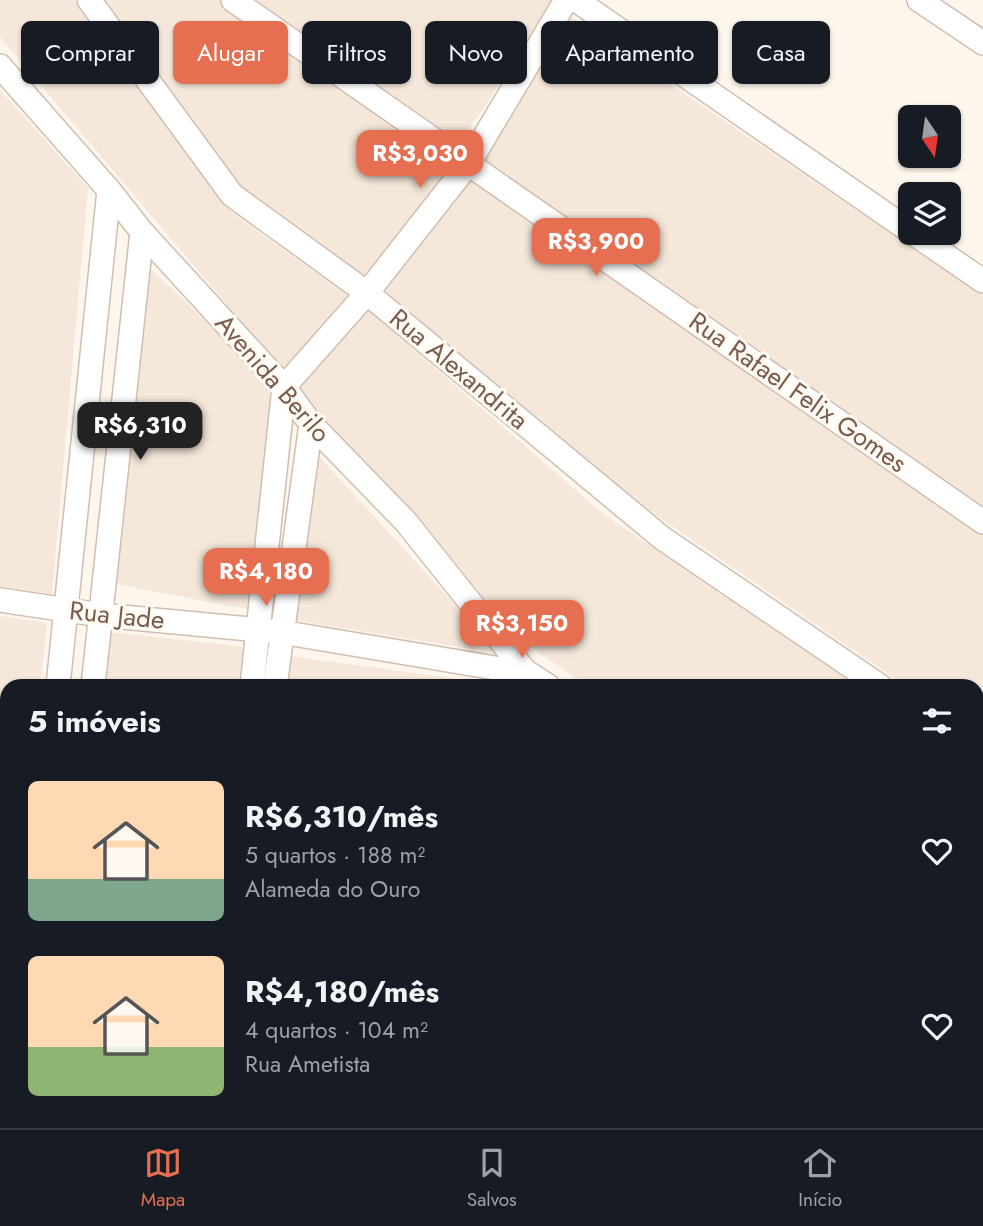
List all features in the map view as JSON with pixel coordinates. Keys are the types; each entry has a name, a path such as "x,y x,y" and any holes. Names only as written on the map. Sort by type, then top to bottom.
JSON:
{"street":[{"name":"Rua Alexandrita","path":"89,0 232,195 367,293 662,538 870,679"},
{"name":"Rua Rafael Felix Gomes","path":"233,0 983,522"},
{"path":"253,679 284,387 367,293 469,163 566,0"},
{"path":"576,0 898,222"},
{"path":"919,0 983,43"},
{"name":"Avenida Berilo","path":"0,66 109,190 142,232 284,387 311,424 406,522 524,671 537,679"},
{"path":"59,679 109,190"},
{"path":"94,679 142,232"},
{"path":"931,245 983,281"},
{"path":"276,679 311,424"},
{"name":"Rua Jade","path":"0,600 102,615 281,632 500,678 524,671"},
{"path":"497,634 500,678"}],"shaded area":[{"path":"0,0 75,0 90,21 21,21 21,62 0,37"},
{"path":"100,0 221,0 251,21 173,21 173,84 288,84 288,48 302,58 302,84 339,84 456,167 370,281 239,187 159,79 159,21 116,21"},
{"path":"253,0 558,0 527,45 527,21 425,21 425,84 500,84 459,143 374,84 411,84 411,21 302,21 302,34 288,24 288,21 283,21"},
{"path":"568,15 577,21 564,21"},
{"path":"541,59 541,84 670,84 898,238 898,245 908,245 983,296 983,512 480,159"},
{"path":"40,84 137,84 231,212 350,297 283,371"},
{"path":"0,90 88,188 52,595 0,587"},
{"path":"468,178 983,533 983,679 896,679 643,506 383,290"},
{"path":"149,267 278,390 251,610 115,584"},
{"path":"366,308 602,513 847,679 578,679 515,633 295,390"},
{"path":"315,452 476,628 479,639 477,650 293,620"},
{"path":"0,616 47,623 41,679 0,679"},
{"path":"111,632 246,647 242,679 105,679"},
{"path":"290,656 457,679 288,679"}]}
